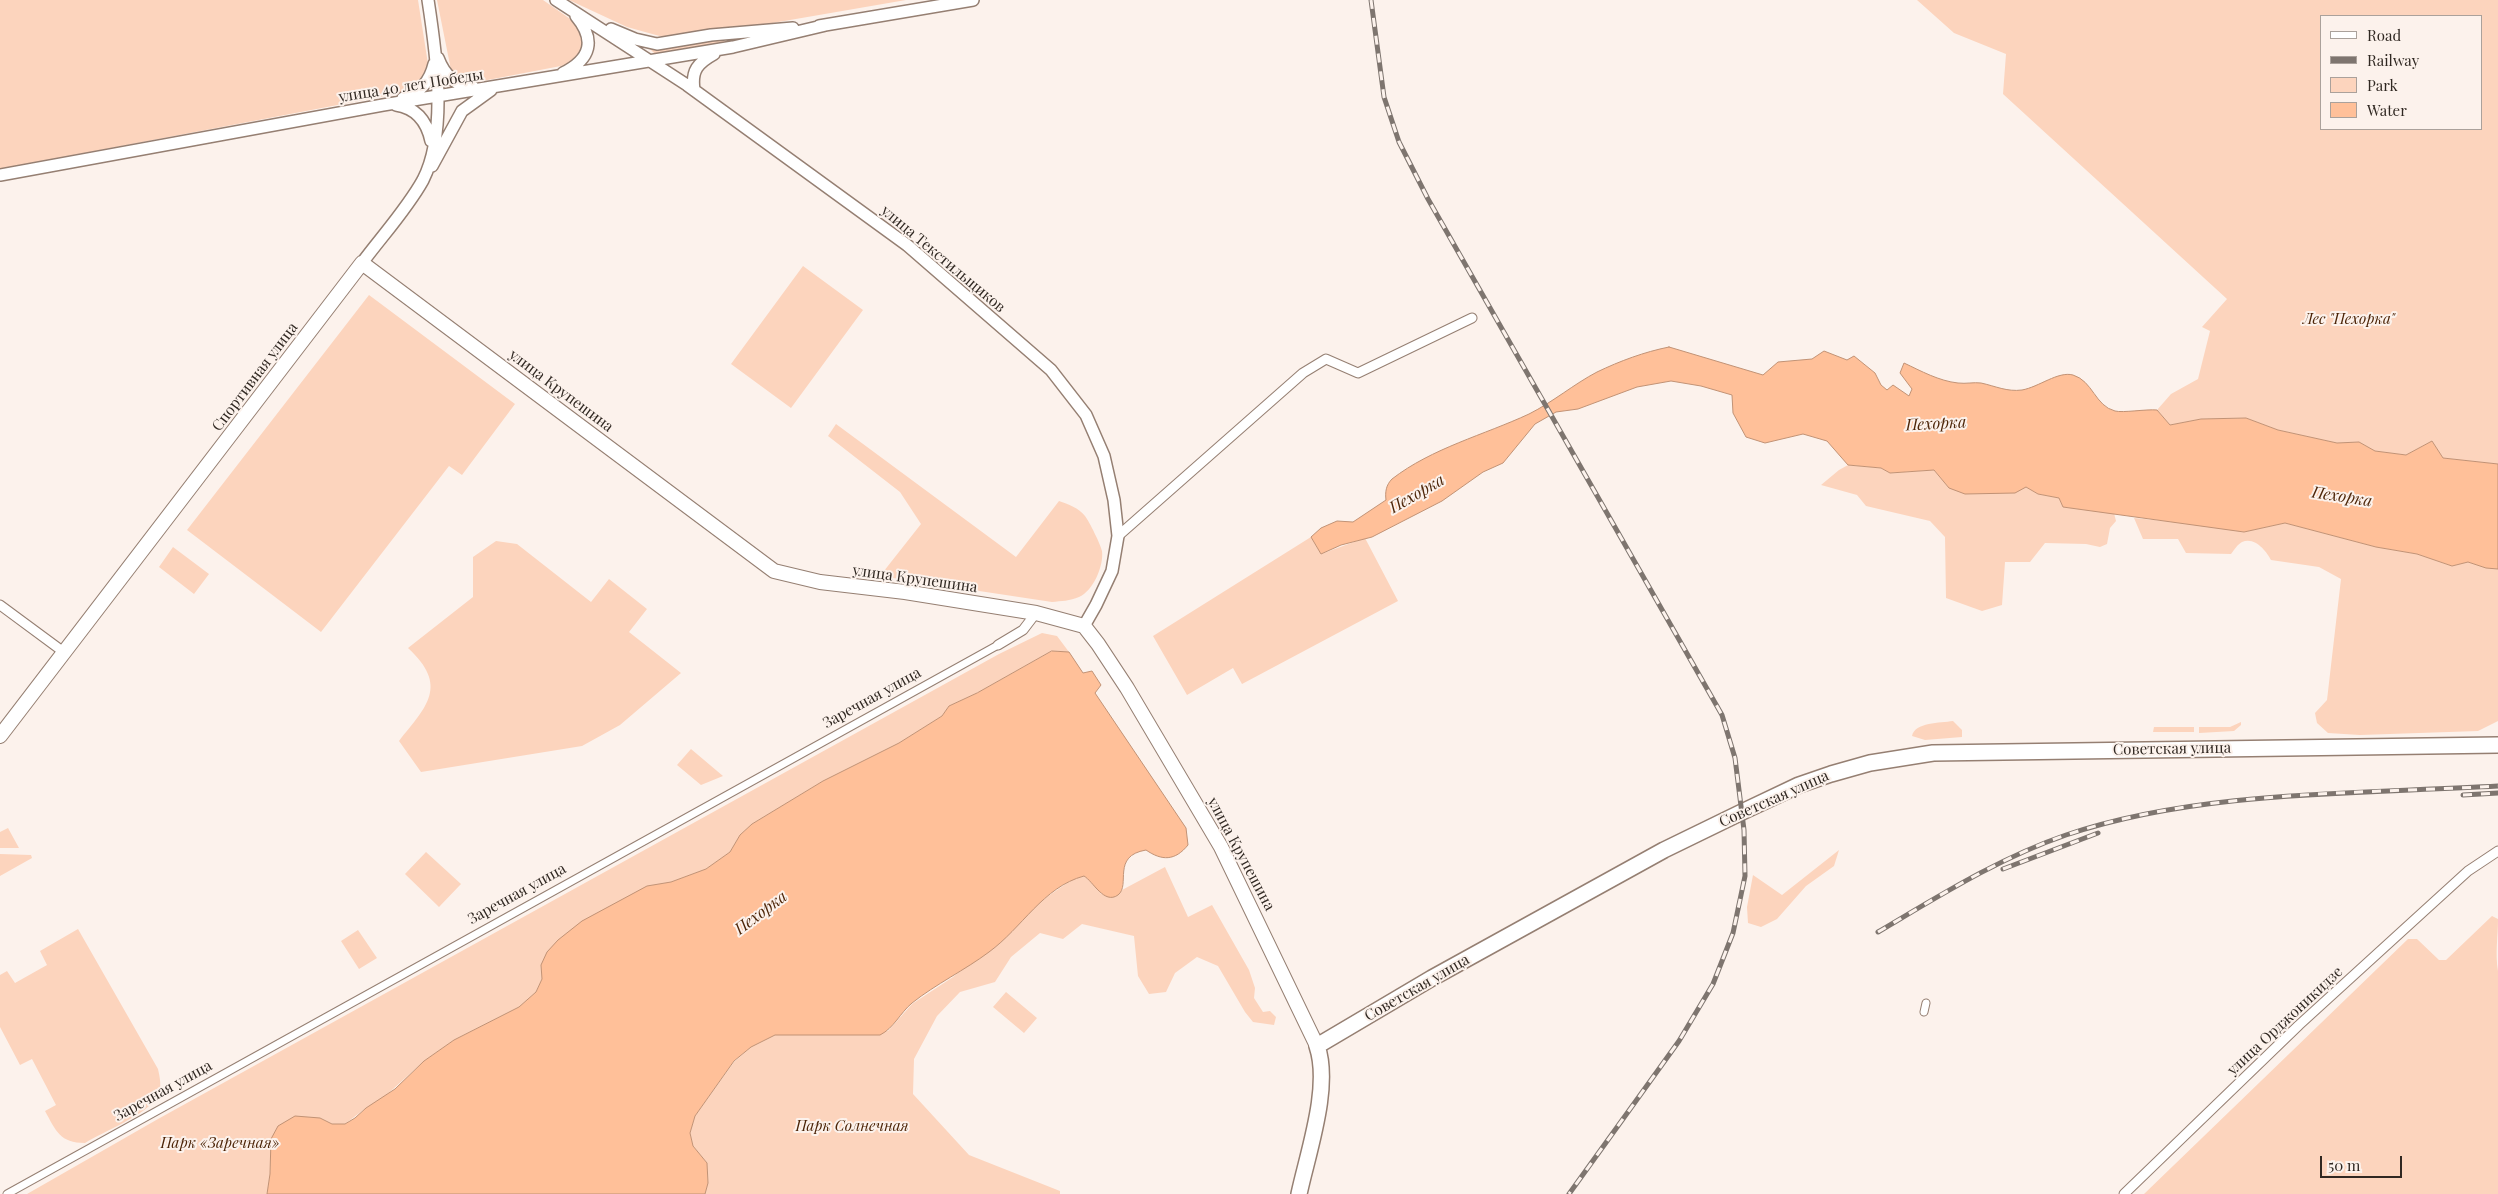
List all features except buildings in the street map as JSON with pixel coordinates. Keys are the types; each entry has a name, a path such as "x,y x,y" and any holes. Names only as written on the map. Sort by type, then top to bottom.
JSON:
{"main road":[{"name":"улица Крупешина","path":"362,263 774,571 813,581 905,592 1036,613 1084,626 1126,688 1221,847 1317,1046"},
{"name":"Спортивная улица","path":"0,736 362,263"},
{"name":"Советская улица","path":"1317,1046 1432,978 1664,850 1799,785 1862,765 1933,754 1969,752 2498,745"},
{"path":"1299,1194 1320,1100 1323,1071 1317,1046"}],"street":[{"name":"Спортивная улица","path":"362,263 422,181 432,155 437,96 436,52 428,0"},
{"name":"улица Текстильщиков","path":"556,0 694,90 907,245 1051,370 1086,415 1104,456 1114,500 1118,536 1112,571 1096,606 1084,626"},
{"name":"улица 40 лет Победы","path":"0,175 383,105 653,62 733,47 826,25 973,0"},
{"path":"552,77 576,65 588,49 587,31 573,12"},
{"name":"улица 40 лет Победы","path":"573,12 635,39 656,44 712,35 826,25"},
{"path":"694,90 693,73 700,61 733,47"},
{"path":"436,52 446,73 457,84 470,88 502,86"},
{"path":"383,105 407,97 421,89 430,76 436,52"},
{"path":"422,181 438,157 462,112 481,96 502,86"},
{"path":"383,105 406,107 419,115 429,132 432,155"},
{"path":"1118,536 1303,373 1326,359 1358,373 1472,318"},
{"path":"0,604 65,653"},
{"name":"Заречная улица","path":"7,1194 998,645 1023,630 1036,613"},
{"name":"улица Орджоникидзе","path":"2124,1194 2299,1025 2468,871 2498,851"},
{"path":"1924,1012 1926,1003"}],"green space":[{"path":"0,0 418,0 428,64 419,82 401,93 0,169"},
{"path":"437,0 543,0 576,23 581,29 584,47 573,62 566,65 472,83 460,80 451,70"},
{"path":"569,0 906,0 674,40 627,27"},
{"name":"Лес \"Пехорка\"","path":"1917,0 2498,0 2498,464 2443,458 2432,441 2406,455 2375,451 2359,442 2337,443 2278,430 2246,418 2201,419 2170,425 2157,410 2171,394 2198,379 2210,331 2202,327 2227,299 2003,94 2006,54 1954,33"},
{"path":"746,40 657,56 649,48 658,50 711,41"},
{"path":"803,266 863,310 791,408 731,364"},
{"path":"369,295 515,404 462,475 449,466 321,632 187,530"},
{"path":"836,424 1016,557 1059,501 1077,509 1087,519 1102,551 1101,564 1093,584 1079,597 1052,602 880,576 921,524 900,492 828,436"},
{"path":"1848,465 1881,468 1890,473 1934,470 1949,488 2026,487 2038,494 2059,498 2063,507 2114,513 2116,521 2110,528 2107,544 2100,547 2086,544 2045,543 2030,562 2005,562 2002,605 1982,611 1946,598 1945,537 1930,521 1866,506 1857,495 1821,485"},
{"path":"2134,518 2206,525 2244,532 2285,523 2376,547 2417,554 2452,566 2468,562 2486,568 2498,569 2498,721 2478,731 2360,735 2328,733 2317,723 2315,713 2327,700 2341,579 2319,567 2271,560 2260,546 2251,541 2242,542 2231,554 2186,553 2178,539 2143,539"},
{"path":"1311,537 1321,554 1365,538 1398,601 1242,684 1233,668 1187,695 1153,636"},
{"path":"496,541 517,544 591,602 609,579 647,609 629,632 681,673 620,725 582,746 421,772 399,741 425,706 431,685 421,661 408,648 473,597 473,557"},
{"path":"173,547 209,574 194,594 159,567"},
{"name":"Парк «Заречная»","path":"1042,633 1057,636 1069,652 1052,651 977,693 949,706 942,716 899,743 823,781 752,824 740,835 730,852 706,869 671,882 647,886 541,965 542,979 536,992 519,1007 454,1040 424,1061 381,1100 366,1108 345,1124 332,1124 320,1118 271,1139 270,1174 267,1194 27,1194 158,1119 999,654"},
{"path":"1953,721 1962,730 1962,737 1925,740 1912,736 1914,731 1923,726"},
{"path":"2241,722 2241,725 2234,731 2199,733 2199,727 2230,727"},
{"path":"2154,727 2194,727 2194,732 2153,732"},
{"path":"691,749 723,776 701,785 677,765"},
{"path":"8,828 19,848 0,848 0,832"},
{"path":"1839,850 1834,866 1806,886 1777,919 1761,927 1748,923 1747,907 1753,875 1782,895"},
{"path":"426,852 461,884 439,907 405,874"},
{"path":"0,854 31,855 32,858 0,876"},
{"name":"Парк Солнечная","path":"1165,867 1188,917 1212,905 1249,970 1255,988 1254,998 1263,1012 1270,1011 1276,1017 1274,1025 1253,1022 1218,966 1197,957 1175,973 1166,992 1149,994 1138,976 1134,936 1082,924 1063,939 1040,933 1011,957 995,982 960,992 937,1016 914,1059 913,1094 969,1155 1060,1191 1060,1194 705,1194 708,1183 707,1163 693,1146 690,1133 695,1116 734,1062 751,1047 775,1035 888,1031 912,1004 953,977 1041,901 1073,879 1084,876 1092,880 1101,894 1117,896 1122,890"},
{"path":"2492,916 2498,919 2498,1194 2144,1194 2408,939 2417,939 2439,960 2446,960"},
{"path":"78,929 158,1069 160,1082 158,1096 153,1103 125,1122 85,1143 70,1141 56,1130 45,1111 56,1105 32,1059 20,1065 0,1027 0,975 7,971 15,983 47,965 40,951"},
{"path":"358,930 377,958 359,969 341,941"},
{"path":"1006,992 1037,1018 1024,1033 993,1007"}],"water":[{"name":"Пехорка","path":"1669,347 1763,375 1778,362 1812,359 1824,351 1847,360 1854,356 1875,373 1881,385 1887,390 1893,385 1909,396 1912,389 1900,373 1904,363 1951,382 1981,383 2011,390 2022,390 2067,374 2080,378 2085,382 2098,399 2108,408 2115,411 2157,410 2170,425 2201,419 2246,418 2278,430 2337,443 2359,442 2375,451 2406,455 2432,441 2443,458 2498,464 2498,569 2486,568 2468,562 2452,566 2417,554 2376,547 2285,523 2244,532 2063,507 2059,498 2038,494 2026,487 2015,493 1965,494 1949,488 1934,470 1890,473 1881,468 1848,465 1827,441 1803,434 1765,443 1746,437 1733,413 1732,395 1701,386 1671,381 1637,387 1578,409 1556,412 1535,424 1503,463 1483,472 1442,501 1372,537 1341,545 1321,554 1311,537 1321,528 1337,521 1353,522 1386,500 1386,489 1392,479 1424,459 1441,450 1529,414 1588,377 1606,368 1641,354"},
{"name":"Пехорка","path":"1052,651 1069,652 1083,673 1092,671 1101,685 1095,693 1186,828 1188,845 1178,854 1168,858 1157,856 1146,850 1135,853 1125,864 1122,890 1113,897 1103,895 1084,876 1056,889 989,952 912,1003 880,1035 775,1035 751,1047 734,1061 695,1116 690,1133 693,1146 707,1163 708,1183 705,1194 267,1194 270,1174 271,1139 278,1126 295,1116 320,1118 332,1124 345,1124 355,1118 366,1108 395,1089 424,1061 454,1040 519,1007 536,992 542,979 541,965 547,952 558,940 582,921 647,886 671,882 706,869 730,852 740,835 752,824 823,781 899,743 942,716 949,706 977,693"}],"railway":[{"path":"1371,0 1384,97 1399,142 1428,199 1722,715 1735,758 1744,830 1745,876 1733,933 1713,984 1679,1041 1569,1194"},
{"path":"1878,932 1993,866 2041,844 2117,820 2170,809 2280,797 2498,786"},
{"path":"2463,795 2498,793"},
{"path":"2003,869 2098,833"}]}
